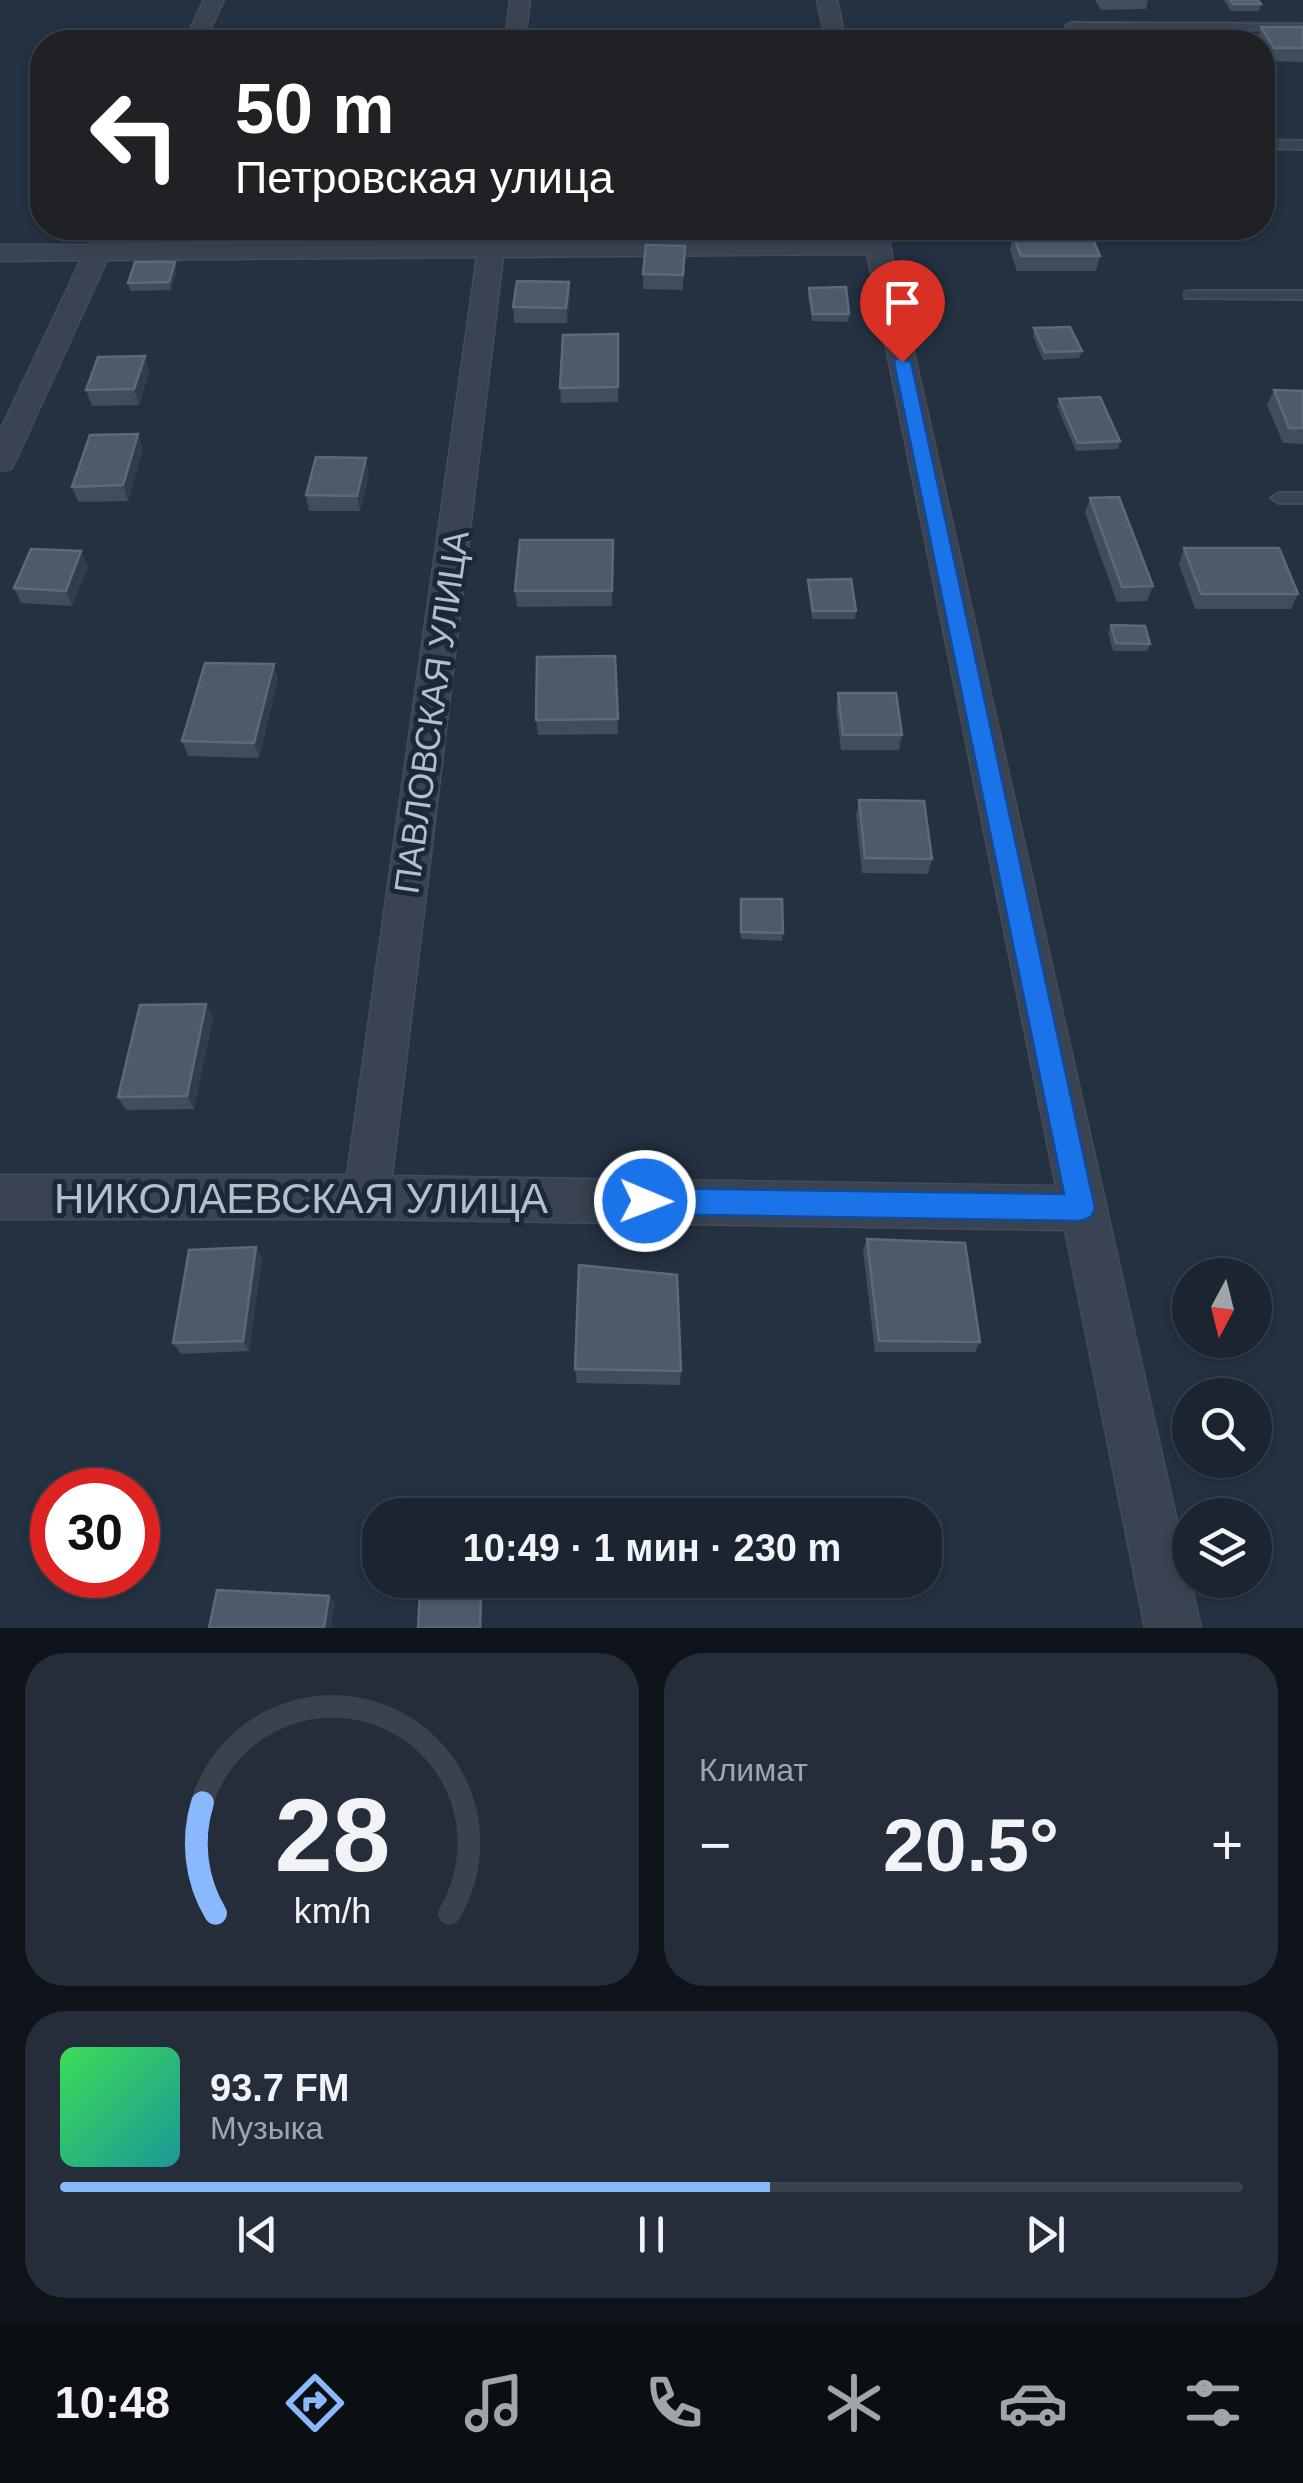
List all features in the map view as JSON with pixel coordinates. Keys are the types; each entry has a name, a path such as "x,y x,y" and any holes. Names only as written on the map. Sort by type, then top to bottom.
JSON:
{"street":[{"path":"200,30 214,0"},
{"path":"516,30 520,0"},
{"path":"828,0 834,30"},
{"path":"0,253 103,240"},
{"path":"0,462 103,240"},
{"name":"ПАВЛОВСКАЯ УЛИЦА","path":"367,1197 493,240"},
{"path":"877,240 1172,1628"},
{"name":"НИКОЛАЕВСКАЯ УЛИЦА","path":"0,1197 367,1197 1081,1208"}],"lane":[{"path":"1071,26 1303,27"},
{"path":"1275,144 1303,145"},
{"path":"1190,295 1303,296"},
{"path":"1278,498 1303,498"}],"building":[{"path":"1230,0 1258,0 1261,4 1233,4"},
{"path":"1261,27 1303,27 1303,48 1275,48 1275,30"},
{"path":"1015,240 1093,240 1100,256 1021,256"},
{"path":"646,245 685,246 683,275 643,274"},
{"path":"135,262 175,262 169,282 128,283"},
{"path":"517,281 569,282 566,308 513,307"},
{"path":"846,287 849,314 813,314 809,288"},
{"path":"1070,327 1082,351 1045,352 1034,328"},
{"path":"618,334 618,387 560,388 563,335"},
{"path":"145,356 134,389 86,390 98,357"},
{"path":"1274,390 1303,391 1303,428 1289,428"},
{"path":"1100,397 1120,441 1078,443 1059,399"},
{"path":"138,434 123,485 72,487 90,435"},
{"path":"316,457 366,458 357,496 306,495"},
{"path":"1119,497 1153,586 1122,587 1090,498"},
{"path":"520,540 613,540 612,591 515,591"},
{"path":"1184,548 1279,548 1298,594 1201,594"},
{"path":"31,549 81,551 66,591 14,588"},
{"path":"851,579 856,611 813,611 808,580"},
{"path":"1111,625 1145,626 1150,644 1116,643"},
{"path":"615,656 618,719 536,720 537,657"},
{"path":"205,663 274,664 254,743 182,741"},
{"path":"838,693 896,693 902,735 843,735"},
{"path":"859,800 924,801 932,859 865,858"},
{"path":"741,899 782,899 783,933 741,932"},
{"path":"206,1004 187,1096 118,1097 140,1005"},
{"path":"867,1239 965,1243 980,1342 879,1341"},
{"path":"256,1247 243,1341 173,1343 189,1250"},
{"path":"579,1265 677,1275 681,1371 575,1369"},
{"path":"217,1590 329,1596 324,1628 209,1628"},
{"path":"420,1598 481,1598 480,1628 418,1628"}],"route":[{"path":"645,1201 1081,1208 902,362"}]}
